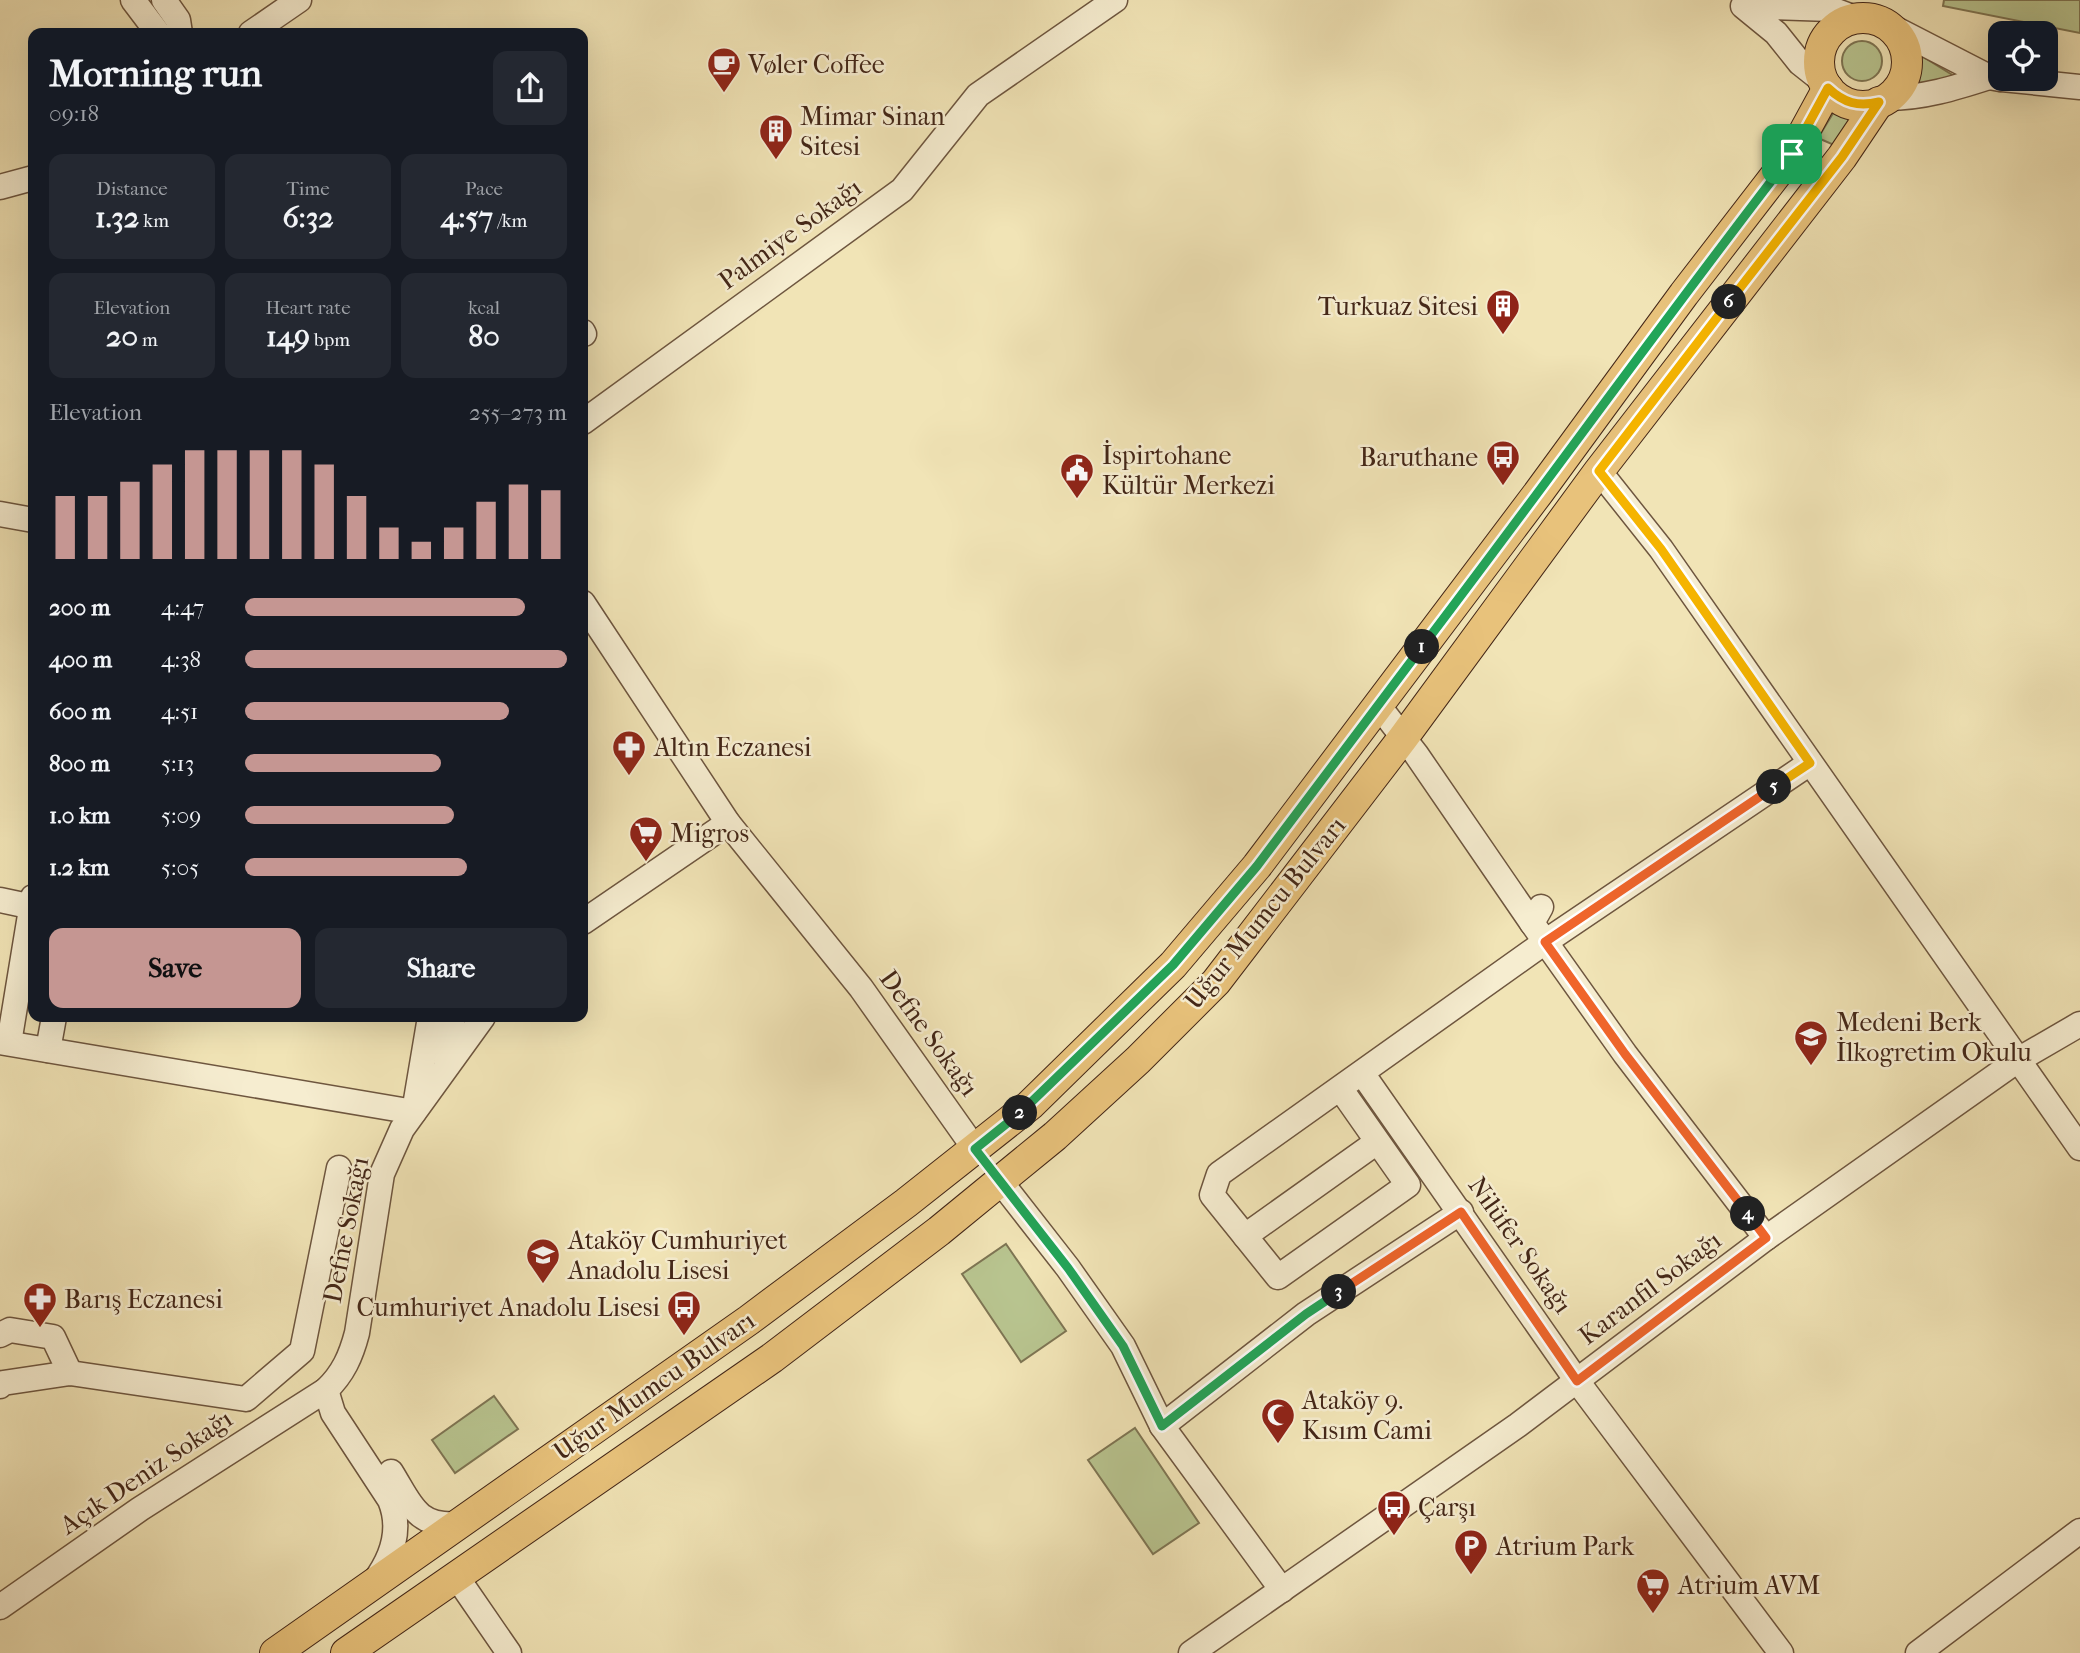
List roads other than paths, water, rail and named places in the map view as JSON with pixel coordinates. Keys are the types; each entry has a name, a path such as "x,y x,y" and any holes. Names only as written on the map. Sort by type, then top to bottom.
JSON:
{"main road":[{"path":"1855,18 1869,18 1886,24 1897,34 1907,61 1905,75 1898,88 1883,100 1865,106 1838,98 1826,85 1819,62 1824,43 1836,27 1855,18"},
{"name":"Uğur Mumcu Bulvarı","path":"275,1653 749,1320 906,1203 1031,1105 1173,965 1257,866 1535,498 1684,294 1792,154 1826,85"},
{"name":"Uğur Mumcu Bulvarı","path":"346,1653 772,1358 939,1231 1055,1136 1138,1060 1216,982 1403,738 1599,471 1883,100"},
{"path":"975,1149 1000,1181"},
{"path":"433,1542 456,1576"}],"street":[{"path":"133,0 154,28"},
{"path":"164,0 178,20 179,28"},
{"path":"258,28 299,0"},
{"name":"Palmiye Sokağı","path":"588,418 902,190 978,95 1115,0"},
{"path":"1738,3 1830,9 1855,18"},
{"path":"1738,3 1776,33 1800,63 1826,85"},
{"path":"1886,24 1988,74"},
{"path":"1883,100 1913,98 1988,80"},
{"path":"2058,85 2080,87"},
{"path":"0,187 28,179"},
{"path":"1599,471 1661,549 2080,1148"},
{"path":"0,514 28,519"},
{"name":"Defne Sokağı","path":"588,611 728,823 861,988 975,1149"},
{"path":"1378,705 1539,924 1625,1054 1766,1238"},
{"path":"1340,1088 1408,1185 1278,1277 1212,1195 1219,1174 1340,1088 1362,1073 1539,924 1810,763"},
{"path":"588,919 728,823"},
{"path":"0,900 28,903"},
{"path":"28,928 5,1042 414,1112 429,1022"},
{"path":"48,1050 53,1022"},
{"path":"444,1069 452,1022"},
{"name":"Defne Sokağı","path":"326,1390 345,1368 357,1333 382,1174 402,1129 479,1022"},
{"name":"Karanfil Sokağı","path":"1191,1653 1518,1425 1766,1238 2018,1060 2080,1024"},
{"name":"Nilüfer Sokağı","path":"1362,1073 1577,1381 1781,1653"},
{"path":"1245,1236 1377,1142"},
{"path":"0,1386 4,1383 70,1373 246,1399 302,1351 340,1168"},
{"path":"1000,1181 1068,1268 1123,1346 1162,1426 1282,1590"},
{"path":"1162,1426 1306,1314 1461,1212"},
{"path":"0,1335 10,1329 52,1337 70,1373"},
{"path":"326,1390 342,1400 351,1411 421,1516 435,1524 460,1524"},
{"path":"326,1390 332,1413 394,1510 396,1523 392,1548 388,1560 373,1583"},
{"name":"Açık Deniz Sokağı","path":"0,1607 140,1509 326,1390"},
{"path":"1918,1653 2080,1531"},
{"path":"456,1576 509,1653"}],"place":[{"name":"Vøler Coffee","path":"724,94"},
{"name":"Mimar Sinan Sitesi","path":"776,161"},
{"name":"Turkuaz Sitesi","path":"1503,336"},
{"name":"Baruthane","path":"1503,487"},
{"name":"İspirtohane Kültür Merkezi","path":"1077,500"},
{"name":"Altın Eczanesi","path":"629,777"},
{"name":"Migros","path":"646,863"},
{"name":"Medeni Berk İlkogretim Okulu","path":"1811,1067"},
{"name":"Ataköy Cumhuriyet Anadolu Lisesi","path":"543,1285"},
{"name":"Barış Eczanesi","path":"40,1329"},
{"name":"Cumhuriyet Anadolu Lisesi","path":"684,1337"},
{"name":"Ataköy 9. Kısım Cami","path":"1278,1445"},
{"name":"Çarşı","path":"1394,1537"},
{"name":"Atrium Park","path":"1471,1576"},
{"name":"Atrium AVM","path":"1653,1615"}]}
